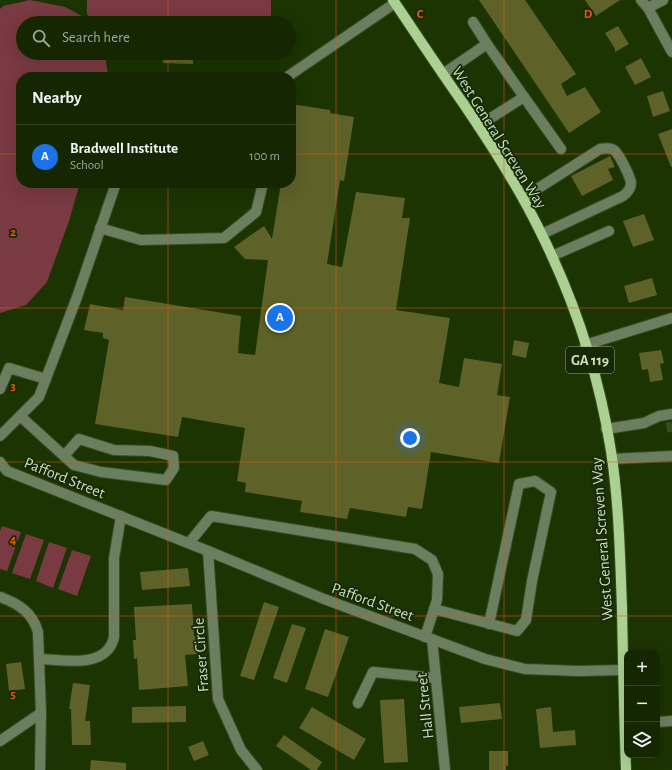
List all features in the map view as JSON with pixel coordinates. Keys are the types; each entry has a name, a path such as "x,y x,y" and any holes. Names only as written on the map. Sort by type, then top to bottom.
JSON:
{"main road":[{"name":"West General Screven Way","path":"394,2 504,165 542,234 574,309 598,391 612,458 620,536 624,687"},
{"name":"West General Screven Way","path":"626,758 626,770"}],"street":[{"path":"641,0 648,8 672,52"},
{"path":"648,8 663,0"},
{"path":"294,72 394,2"},
{"path":"473,22 561,149"},
{"path":"443,74 487,44"},
{"path":"478,126 524,97"},
{"path":"523,198 600,149 608,148 615,151 625,169 631,183 628,191 623,196 542,234"},
{"path":"0,436 39,397 77,297 114,188"},
{"path":"100,228 141,240 224,238 256,212 261,188"},
{"path":"552,256 609,231"},
{"path":"585,345 672,318"},
{"path":"0,389 9,368 46,379"},
{"path":"20,416 64,456 74,465 101,472 166,480 174,468 173,456 150,451 114,450 79,439 64,456"},
{"path":"606,429 644,423 659,416 671,417"},
{"path":"612,458 672,456"},
{"name":"Pafford Street","path":"0,462 4,473 121,516 324,599 485,659 525,669 578,671 623,670"},
{"path":"434,609 489,624 517,631 526,620 532,581 551,492 535,481 519,484 489,624"},
{"path":"40,660 81,661 95,659 104,655 112,645 114,637 114,558 121,516"},
{"path":"189,543 211,516 415,549 432,560 438,574 437,600 429,638"},
{"name":"Fraser Circle","path":"208,551 218,699 241,750 257,770"},
{"path":"0,597 22,608 31,615 38,632 41,713 40,770"},
{"name":"Hall Street","path":"429,638 436,678 445,770"},
{"path":"358,703 373,672 436,678"},
{"path":"0,741 41,713"},
{"path":"660,722 672,721"}],"shaded area":[{"path":"30,0 65,7 82,16 16,16 16,60 106,60 107,72 16,72 16,188 79,188 69,221 47,282 26,305 0,313 0,9 3,6"},
{"path":"87,0 271,0 271,16 88,16 87,14"},
{"path":"2,526 21,532 7,571 0,569 0,531"},
{"path":"26,534 44,540 30,579 12,573"},
{"path":"49,542 67,548 53,588 36,581"},
{"path":"72,550 91,556 77,596 58,589"}],"building":[{"path":"479,0 525,0 576,74 561,84 567,96 585,87 601,112 569,133"},
{"path":"585,0 620,0 596,16"},
{"path":"618,26 629,44 615,52 615,49 605,33"},
{"path":"641,58 651,77 635,85 625,67"},
{"path":"163,60 193,60 193,64 163,63"},
{"path":"663,91 670,111 653,117 647,96"},
{"path":"296,105 330,110 330,113 354,117 344,181 340,180 327,264 342,267 356,192 405,198 402,218 410,218 396,310 450,318 439,383 459,387 464,358 502,364 497,395 510,397 499,463 431,452 422,509 408,507 406,517 350,508 347,519 300,512 302,501 245,492 246,483 237,481 245,428 182,417 178,437 95,424 109,340 103,338 103,333 84,330 90,304 123,310 125,297 241,316 238,353 255,355 268,260 245,259 234,247 264,226 272,239 280,188 296,188"},
{"path":"672,129 672,167 671,167 658,134"},
{"path":"610,156 615,167 608,169 613,180 582,196 571,176"},
{"path":"644,214 654,240 633,247 623,221"},
{"path":"652,278 657,295 629,303 624,286"},
{"path":"514,340 529,343 526,358 512,355"},
{"path":"661,350 664,363 660,364 663,380 650,382 648,369 642,370 639,353"},
{"path":"188,568 190,586 142,590 140,572"},
{"path":"264,602 279,607 254,680 240,676"},
{"path":"192,604 197,654 185,655 188,686 139,690 137,658 134,659 133,640 136,640 134,607"},
{"path":"292,624 306,628 287,683 273,678"},
{"path":"325,629 349,637 328,697 305,689"},
{"path":"21,662 25,689 9,691 6,664"},
{"path":"73,683 90,685 85,721 90,721 91,745 72,745 71,709 69,709"},
{"path":"404,699 408,762 384,763 380,700"},
{"path":"500,703 502,719 461,723 459,707"},
{"path":"186,706 186,722 132,723 132,707"},
{"path":"312,707 366,739 354,760 299,728"},
{"path":"551,707 553,732 575,730 576,745 540,748 536,709"},
{"path":"284,735 322,762 317,770 311,770 276,746"},
{"path":"203,741 209,755 194,761 188,747"},
{"path":"489,751 508,751 508,766 506,766 506,770 489,770"},
{"path":"91,760 126,763 126,770 90,770"}],"tunnel":[{"path":"671,422 672,432"}],"place":[{"name":"Bradwell Institute","path":"280,318"}]}
